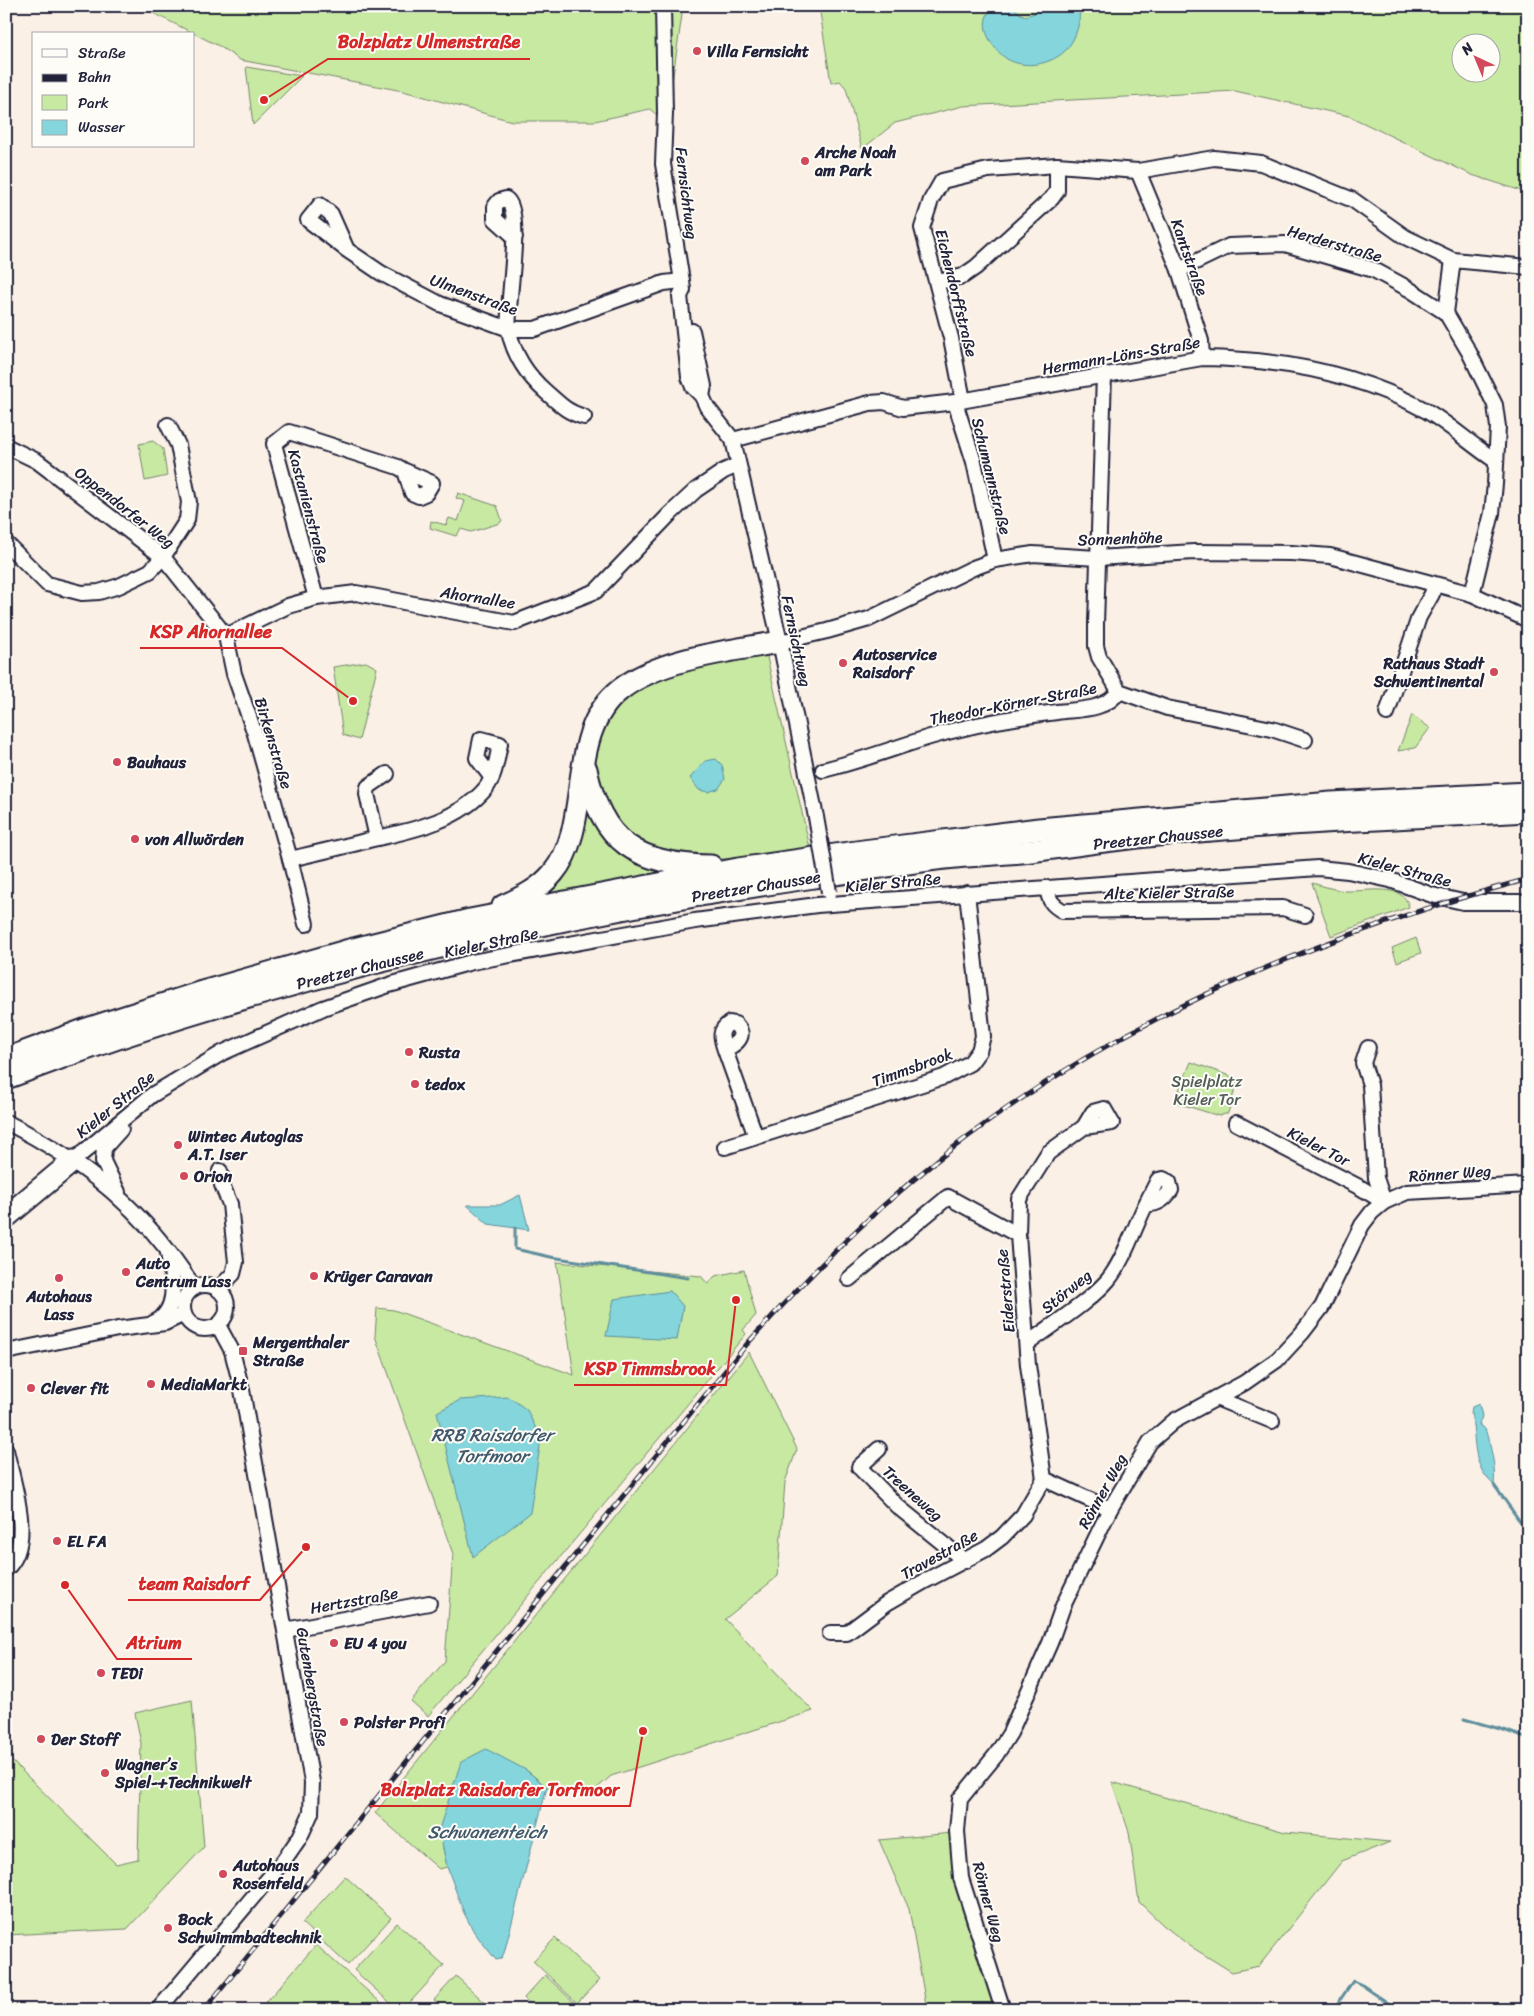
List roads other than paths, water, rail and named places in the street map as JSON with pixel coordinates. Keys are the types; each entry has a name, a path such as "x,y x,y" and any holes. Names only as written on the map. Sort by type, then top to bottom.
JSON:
{"highway":[{"path":"470,920 526,896 554,872 571,837 588,740 600,712 619,690 642,675 670,664 780,642"},
{"path":"584,761 592,796 599,813 612,832 632,849 658,861 674,864 723,866 738,870"},
{"name":"Preetzer Chaussee","path":"6,1059 84,1030 242,980 470,920 738,870 863,851 1039,829 1331,803 1528,793"},
{"name":"Preetzer Chaussee","path":"6,1078 76,1051 199,1012 323,976 495,934 628,907 774,882 945,858 1028,851 1146,836 1332,821 1528,811"},
{"path":"6,1216 73,1162"}],"street":[{"name":"Fernsichtweg","path":"663,6 665,113 663,164 682,286 686,294 695,348 704,386 702,396 707,407 733,440 780,642 831,898"},
{"name":"Eichendorffstraße","path":"959,401 938,282 922,228 931,200 942,181 988,170 1057,165 1138,171 1214,158 1261,163 1353,200 1405,237 1453,260 1528,267"},
{"path":"938,282 963,276 976,267 1052,198 1057,191 1057,165"},
{"name":"Kantstraße","path":"1138,171 1179,270 1201,341 1202,358"},
{"path":"514,237 509,329 519,358 535,382 568,412 584,417"},
{"name":"Herderstraße","path":"1179,270 1229,246 1285,244 1374,270 1409,289 1446,313"},
{"name":"Ulmenstraße","path":"347,250 381,273 440,304 509,329 535,328 664,284 682,286"},
{"path":"1453,260 1446,313 1469,352 1495,405 1498,427 1492,513 1472,594"},
{"name":"Hermann-Löns-Straße","path":"733,440 870,403 884,402 903,408 959,401 1202,358 1255,360 1303,368 1355,381 1387,392 1425,410 1450,426 1477,449 1496,461"},
{"path":"1104,375 1097,558 1096,646 1099,657 1120,691 1167,708 1263,727 1306,740"},
{"name":"Schumannstraße","path":"959,401 995,560"},
{"path":"6,543 47,584 82,593 99,592 120,586 150,571 163,557 187,520 190,502 178,445 168,425"},
{"name":"Kastanienstraße","path":"316,598 274,444 290,432 398,466 405,471"},
{"name":"Oppendorfer Weg","path":"6,446 37,461 163,557 226,636"},
{"name":"Ahornallee","path":"226,636 288,606 316,598 356,593 514,623 596,591 670,514 696,490 724,471 738,465"},
{"name":"Sonnenhöhe","path":"780,642 869,619 956,575 995,560 1033,554 1097,558 1194,552 1291,553 1330,556 1472,594 1528,620"},
{"path":"1387,714 1419,617 1432,594 1434,585"},
{"name":"Birkenstraße","path":"226,636 234,674 255,734 306,924"},
{"name":"Theodor-Körner-Straße","path":"824,770 967,727 1032,715 1100,707 1115,698 1120,691"},
{"path":"377,838 367,794 368,787 387,774"},
{"path":"290,859 434,823 455,812 486,788 492,778"},
{"name":"Kieler Straße","path":"73,1162 152,1095 176,1079 247,1041 323,1008 389,985 472,962 695,921 831,898 967,893 1318,868 1390,880 1432,895 1463,902 1528,902"},
{"name":"Alte Kieler Straße","path":"1047,888 1048,898 1053,906 1063,911 1283,908 1305,916"},
{"name":"Timmsbrook","path":"725,1147 929,1083 960,1070 970,1063 979,1051 983,1036 967,893"},
{"path":"1368,1048 1363,1063 1370,1085 1376,1178 1384,1202"},
{"path":"725,1050 756,1136"},
{"path":"121,1198 103,1161 104,1148 152,1095"},
{"path":"6,1122 30,1134 73,1162 121,1198 152,1230 194,1288"},
{"name":"Kieler Tor","path":"1236,1123 1362,1188 1384,1202"},
{"path":"1018,1235 1019,1199 1048,1153 1084,1127"},
{"path":"218,1289 233,1274 236,1262 230,1204 222,1185 220,1171"},
{"name":"Rönner Weg","path":"1003,2010 961,1878 957,1830 960,1799 996,1755 1010,1733 1050,1643 1063,1606 1110,1509 1150,1442 1174,1422 1261,1372 1277,1360 1302,1334 1322,1307 1362,1225 1372,1212 1384,1202 1407,1192 1528,1185"},
{"name":"Eiderstraße","path":"849,1279 948,1197 1018,1235 1032,1398 1044,1479"},
{"name":"Störweg","path":"1027,1344 1090,1296 1108,1279 1122,1256 1146,1204"},
{"path":"146,1326 157,1321 170,1304 174,1290 168,1250"},
{"path":"202,1285 210,1285 218,1289 224,1295 226,1303 223,1319 218,1325 210,1328 202,1329 194,1326 184,1314 184,1299 194,1288 202,1285"},
{"path":"6,1352 118,1329 165,1322 184,1314"},
{"name":"Gutenbergstraße","path":"158,2010 284,1860 300,1837 311,1813 312,1782 242,1390 232,1351 218,1325"},
{"path":"1216,1398 1272,1420"},
{"name":"Treeneweg","path":"879,1449 859,1467 897,1506 965,1560"},
{"path":"6,1450 22,1533 13,1563 6,1569"},
{"path":"1044,1479 1110,1509"},
{"name":"Travestraße","path":"830,1633 847,1633 887,1603 986,1549 1013,1527 1044,1479"},
{"name":"Hertzstraße","path":"285,1630 429,1604"}],"water":[{"path":"996,6 1014,7 1025,16 1035,13 1037,6 1079,6 1078,29 1067,49 1047,62 1031,65 1014,62 1007,59 995,48 987,33 985,26 986,18 989,12"},
{"path":"716,759 722,765 725,779 718,789 708,792 699,790 690,778 705,761"},
{"path":"520,1195 529,1230 488,1224 467,1205 500,1205"},
{"path":"670,1291 683,1306 677,1340 606,1336 614,1299"},
{"name":"RRB Raisdorfer Torfmoor","path":"509,1397 527,1410 541,1439 530,1513 473,1557 437,1412 460,1400"},
{"path":"1479,1404 1482,1416 1479,1425 1485,1429 1494,1464 1494,1485 1481,1469 1476,1451 1471,1413 1472,1407"},
{"name":"Schwanenteich","path":"486,1749 526,1770 547,1787 504,1953 501,1959 496,1960 474,1932 464,1913 447,1867 439,1829 461,1762"}],"waterway":[{"path":"515,1228 515,1249 551,1257 688,1278"},
{"path":"1494,1485 1524,1527"},
{"path":"1464,1719 1528,1739"},
{"path":"1333,2010 1353,1981 1362,1985 1398,2010"}],"railway":[{"path":"204,2010 747,1344 826,1260 868,1219 912,1181 980,1127 1052,1079 1126,1035 1203,996 1282,961 1363,930 1445,903 1528,879"}],"place":[{"name":"Villa Fernsicht","path":"697,51"},
{"name":"Bolzplatz Ulmenstraße","path":"264,100"},
{"name":"Arche Noah am Park","path":"805,161"},
{"name":"Autoservice Raisdorf","path":"843,663"},
{"name":"Rathaus Stadt Schwentinental","path":"1494,672"},
{"name":"KSP Ahornallee","path":"353,701"},
{"name":"Bauhaus","path":"117,762"},
{"name":"von Allwörden","path":"135,839"},
{"name":"Rusta","path":"409,1052"},
{"name":"tedox","path":"415,1084"},
{"name":"Wintec Autoglas A.T. Iser","path":"178,1145"},
{"name":"Orion","path":"184,1176"},
{"name":"Auto Centrum Lass","path":"126,1272"},
{"name":"Krüger Caravan","path":"314,1276"},
{"name":"Autohaus Lass","path":"59,1278"},
{"name":"KSP Timmsbrook","path":"736,1300"},
{"name":"Mergenthaler Straße","path":"243,1351"},
{"name":"MediaMarkt","path":"151,1384"},
{"name":"Clever fit","path":"31,1388"},
{"name":"EL FA","path":"57,1541"},
{"name":"team Raisdorf","path":"306,1547"},
{"name":"Atrium","path":"65,1585"},
{"name":"EU 4 you","path":"334,1643"},
{"name":"TEDi","path":"101,1673"},
{"name":"Polster Profi","path":"344,1722"},
{"name":"Bolzplatz Raisdorfer Torfmoor","path":"643,1731"},
{"name":"Der Stoff","path":"41,1739"},
{"name":"Wagner’s Spiel-+Technikwelt","path":"105,1773"},
{"name":"Autohaus Rosenfeld","path":"223,1874"},
{"name":"Bock Schwimmbadtechnik","path":"168,1928"}],"park label":[{"name":"Spielplatz Kieler Tor","path":"1207,1090"}]}
